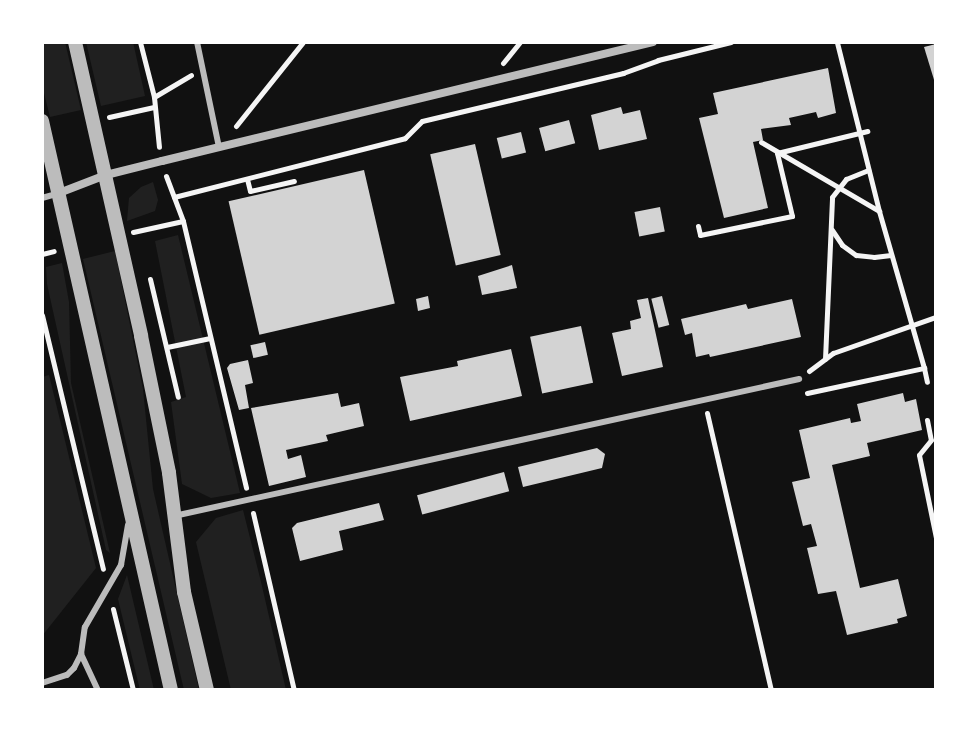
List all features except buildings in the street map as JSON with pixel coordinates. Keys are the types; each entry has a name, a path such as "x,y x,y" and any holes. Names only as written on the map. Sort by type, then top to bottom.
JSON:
{"street":[{"path":"75,42 166,458 184,592 207,690"},
{"path":"59,193 106,175 653,42"},
{"path":"42,121 171,690"}],"lane":[{"path":"197,42 219,147"},
{"path":"42,198 59,193"},
{"path":"174,516 799,379"},
{"path":"42,683 67,675 81,654 85,627 121,565 130,513"},
{"path":"81,654 98,690"}],"path":[{"path":"140,42 154,97 158,143"},
{"path":"219,147 303,42"},
{"path":"174,197 405,138 422,121 623,73 658,60 731,42"},
{"path":"837,42 858,133 891,254 915,327 927,382"},
{"path":"154,97 203,68"},
{"path":"101,119 154,107"},
{"path":"777,153 867,131"},
{"path":"761,142 879,211"},
{"path":"698,226 700,235 792,216 777,153"},
{"path":"825,359 832,197 855,173 868,170"},
{"path":"166,176 183,221 247,491"},
{"path":"247,179 250,191 294,181"},
{"path":"126,234 183,221"},
{"path":"832,229 842,245 856,255 874,257 891,254"},
{"path":"42,315 104,573"},
{"path":"799,379 833,353 915,327 936,317"},
{"path":"167,347 210,338"},
{"path":"800,394 924,368"},
{"path":"723,410 707,414 771,690"},
{"path":"927,420 931,440 919,455 936,538"},
{"path":"251,508 294,690"},
{"path":"113,609 133,690"}],"shaded area":[{"path":"42,42 65,42 81,110 50,117 42,85"},
{"path":"86,42 133,42 145,96 101,106"},
{"path":"153,182 158,200 155,211 127,221 129,198 141,187"},
{"path":"178,235 240,493 211,498 182,484 171,402 186,397 155,241"},
{"path":"115,251 143,389 153,489 199,690 184,690 83,259"},
{"path":"62,263 69,302 71,383 110,553 106,550 47,284 46,267"},
{"path":"49,375 96,568 42,636 42,377"},
{"path":"243,510 286,690 231,690 196,542 216,518"},
{"path":"127,575 154,690 140,690 118,599"}]}
